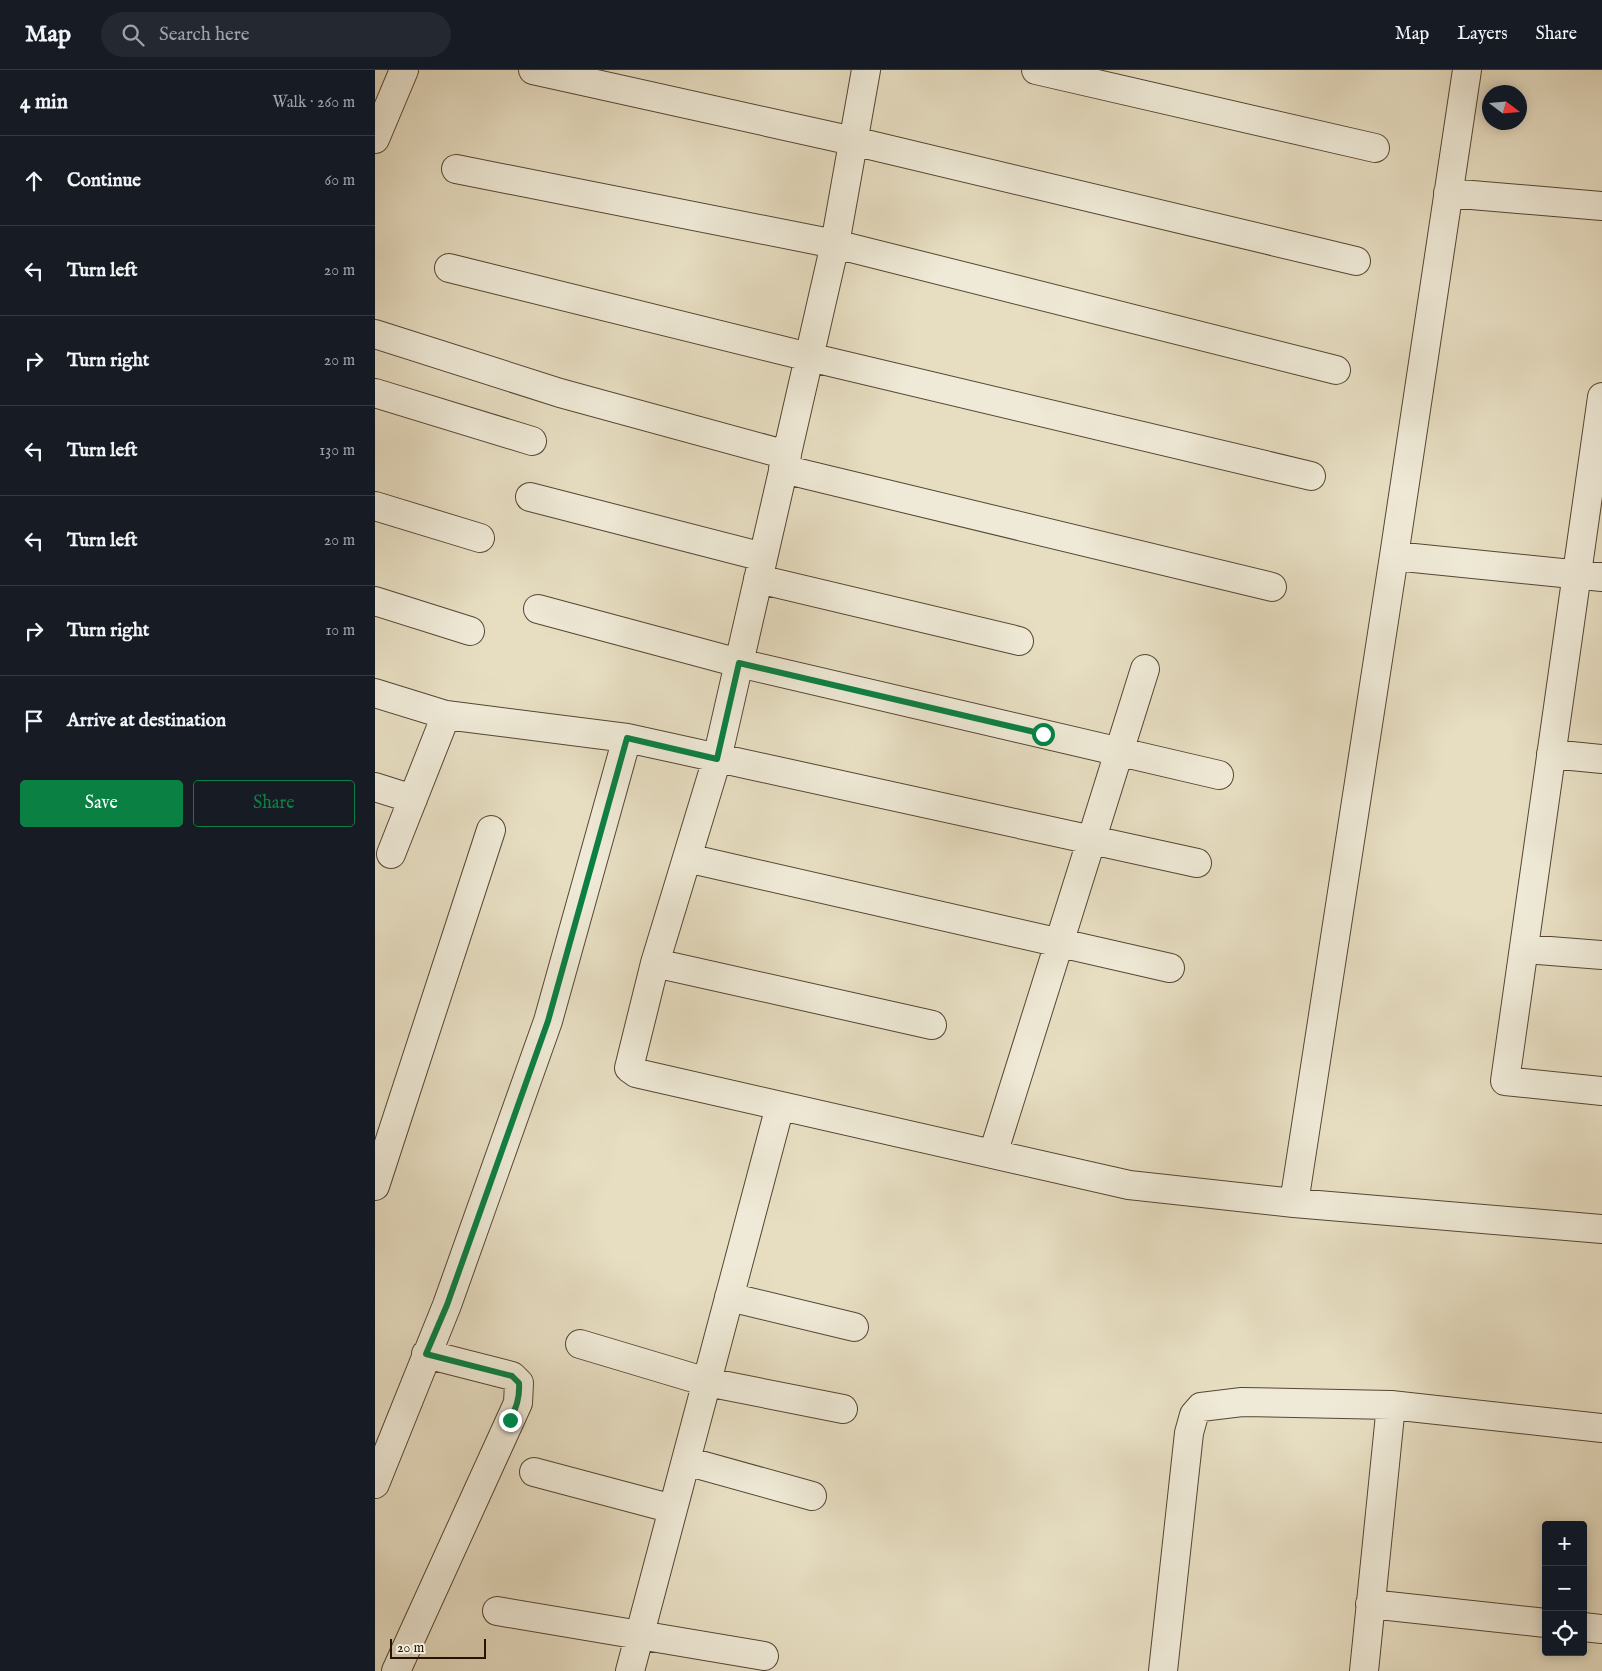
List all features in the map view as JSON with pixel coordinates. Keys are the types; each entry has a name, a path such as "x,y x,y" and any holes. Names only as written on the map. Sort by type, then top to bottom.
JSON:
{"street":[{"path":"375,139 403,70"},
{"path":"533,70 853,141 1356,261"},
{"path":"866,70 835,244 717,759 655,963 629,1068 636,1073 1129,1185 1294,1203 1602,1229"},
{"path":"1036,70 1375,148"},
{"path":"1294,1203 1467,70"},
{"path":"456,169 835,244 1337,370"},
{"path":"1448,193 1602,206"},
{"path":"449,268 809,357 1311,476"},
{"path":"375,334 560,394 785,462 1272,587"},
{"path":"375,393 531,441"},
{"path":"1602,397 1589,575 1551,754 1505,1081 1602,1091"},
{"path":"530,497 761,568 1019,641"},
{"path":"375,506 480,538"},
{"path":"1394,556 1589,575"},
{"path":"375,601 470,631"},
{"path":"538,610 739,663 1219,775"},
{"path":"993,1154 1145,669"},
{"path":"375,693 446,715 627,738 1197,863"},
{"path":"391,854 446,715"},
{"path":"375,1484 447,1305 548,1021 627,738"},
{"path":"1551,754 1602,759"},
{"path":"375,787 413,798"},
{"path":"375,1186 491,830"},
{"path":"687,858 1170,968"},
{"path":"1524,949 1602,955"},
{"path":"655,963 931,1025"},
{"path":"630,1671 780,1106"},
{"path":"729,1297 854,1327"},
{"path":"580,1344 707,1382 843,1410"},
{"path":"396,1671 518,1403 520,1393 519,1383 512,1376 426,1354"},
{"path":"1163,1671 1189,1433 1194,1415 1201,1407 1242,1402 1391,1405 1602,1428"},
{"path":"1363,1671 1391,1405"},
{"path":"685,1462 812,1496"},
{"path":"534,1472 673,1509"},
{"path":"1370,1604 1542,1623"},
{"path":"497,1610 764,1656"},
{"path":"1587,1627 1602,1629"}],"route":[{"path":"510,1420 518,1403 520,1393 519,1383 512,1376 426,1354 447,1305 548,1021 627,738 717,759 739,663 1043,734"}]}
